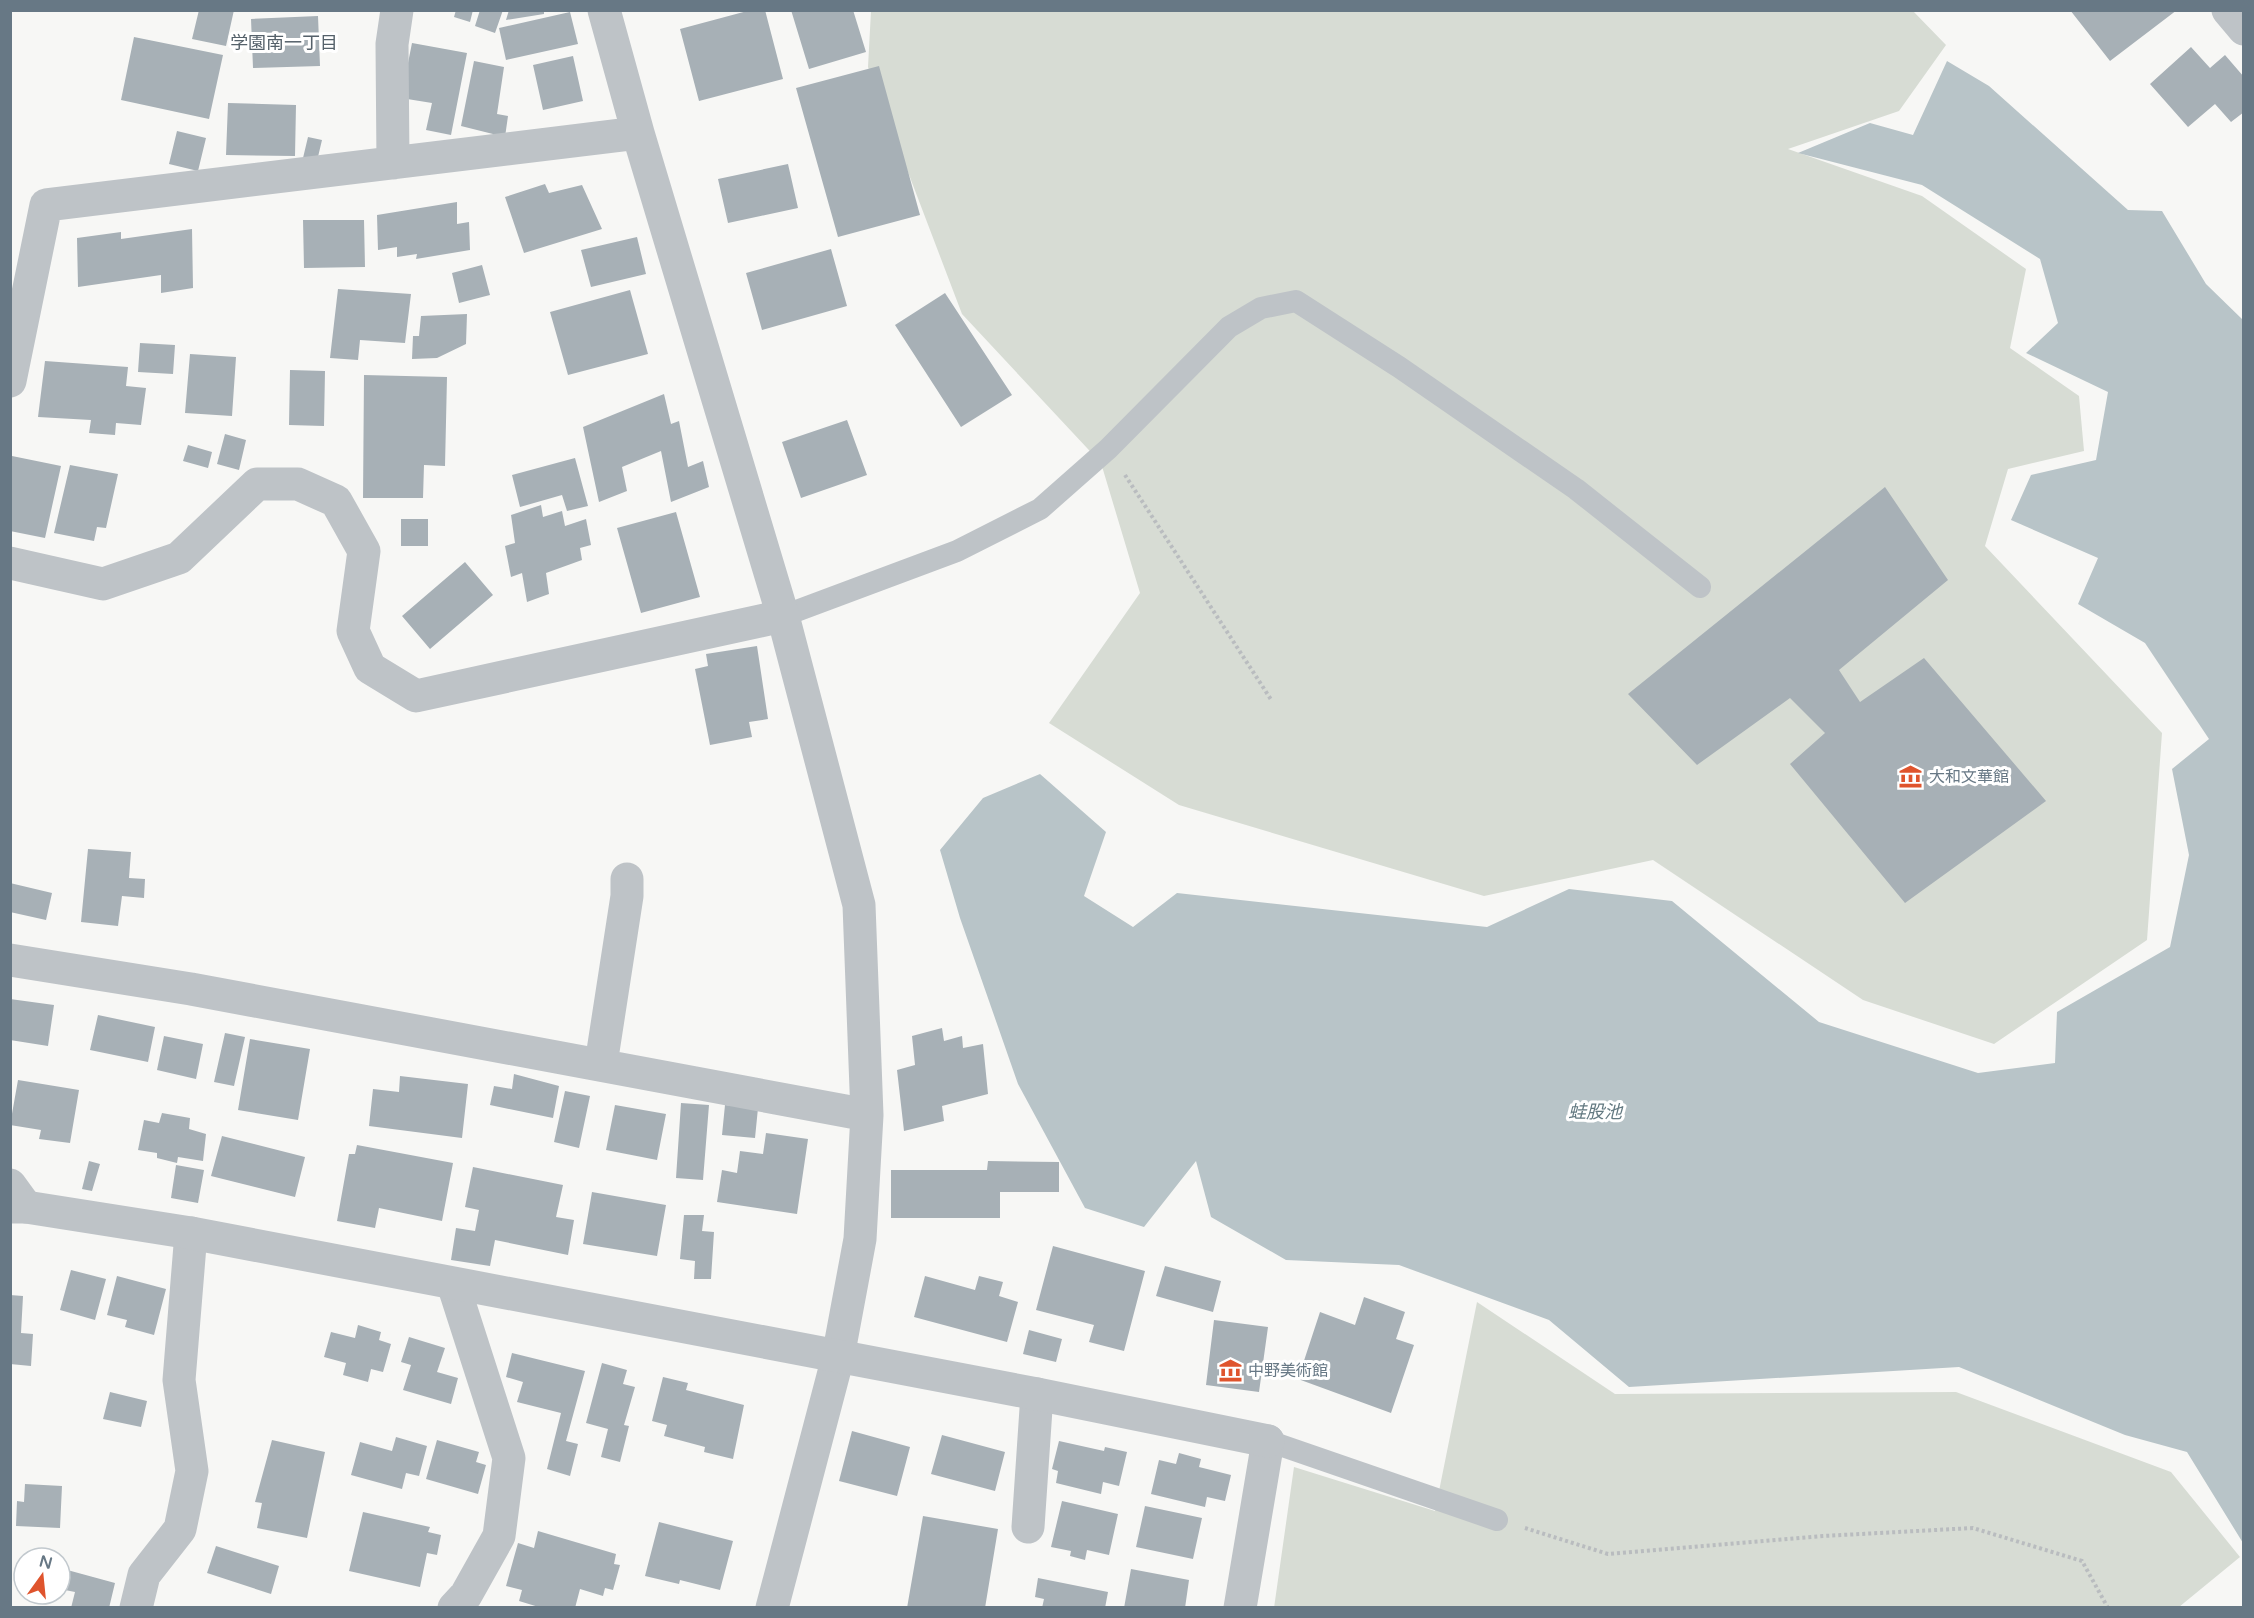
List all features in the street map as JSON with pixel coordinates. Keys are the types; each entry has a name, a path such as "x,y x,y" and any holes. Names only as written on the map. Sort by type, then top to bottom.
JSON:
{"street":[{"path":"393,163 392,44 397,10"},
{"path":"604,10 638,133 783,616 860,905 867,1115 860,1239 838,1357 772,1608"},
{"path":"2228,10 2244,29"},
{"path":"10,381 46,205 638,133"},
{"path":"10,563 103,584 179,558 257,484 298,484 336,501 364,551 353,631 370,668 416,696 783,616"},
{"path":"601,1064 627,896 627,879"},
{"path":"10,960 601,1064 867,1115"},
{"path":"16,1200 1036,1394 1268,1442 1240,1608"},
{"path":"136,1608 144,1575 180,1529 192,1471 179,1380 191,1233"},
{"path":"453,1284 509,1458 499,1536 466,1595 454,1608"},
{"path":"1028,1527 1036,1394"}],"lane":[{"path":"783,616 957,551 1040,509 1108,449 1230,327 1261,308 1296,301 1400,367 1576,489 1700,587"},
{"path":"1268,1442 1497,1520"}],"path":[{"path":"1108,449 1272,700"},
{"path":"1497,1520 1608,1554 1822,1536 1973,1528 2082,1561 2108,1608"}],"shaded area":[{"path":"871,11 1913,11 1946,45 1899,111 1788,149 1922,196 2026,269 2010,348 2079,396 2084,451 2008,469 1985,546 2162,733 2147,940 1994,1044 1863,1000 1653,860 1484,896 1179,805 1049,723 1140,593 1101,463 962,314 868,67"},
{"path":"1477,1302 1615,1394 1956,1392 2171,1472 2240,1557 2179,1607 1274,1608 1294,1467 1435,1511"}],"water":[{"name":"蛙股池","path":"1947,61 1989,86 2128,210 2162,211 2206,284 2243,320 2243,1543 2187,1452 2125,1435 1959,1367 1629,1387 1549,1320 1399,1265 1286,1260 1211,1217 1196,1161 1144,1227 1085,1208 1018,1084 960,918 940,850 983,798 1040,774 1106,832 1084,896 1133,927 1177,893 1487,927 1569,889 1672,901 1819,1022 1978,1073 2055,1063 2057,1012 2170,947 2189,855 2172,769 2209,739 2145,643 2078,604 2098,558 2011,520 2031,475 2096,460 2108,392 2026,353 2058,323 2040,259 1922,185 1798,153 1870,123 1913,135"}],"building":[{"path":"199,10 234,10 226,46 192,39"},
{"path":"456,10 473,10 470,22 454,17"},
{"path":"480,10 503,10 495,33 475,26"},
{"path":"509,10 544,10 544,14 506,20"},
{"path":"751,10 765,10 783,79 699,101 680,29"},
{"path":"791,10 853,10 866,52 809,69"},
{"path":"2070,10 2177,10 2110,61"},
{"path":"570,12 578,44 506,60 499,28"},
{"path":"318,16 320,66 253,68 251,19"},
{"path":"134,37 223,55 209,119 121,100"},
{"path":"412,43 467,53 451,135 426,130 432,103 401,98"},
{"path":"2191,47 2210,68 2225,55 2244,77 2244,112 2231,122 2215,104 2188,127 2150,84"},
{"path":"573,56 583,101 543,110 533,65"},
{"path":"474,61 504,67 497,114 508,116 505,137 461,126"},
{"path":"879,66 920,215 838,237 796,88"},
{"path":"228,103 296,105 295,156 226,155"},
{"path":"177,131 206,138 198,171 169,164"},
{"path":"308,137 322,140 317,161 303,158"},
{"path":"788,164 798,208 728,223 718,179"},
{"path":"545,184 549,193 582,185 602,229 524,253 505,197"},
{"path":"457,202 457,224 469,222 470,250 416,259 417,254 397,257 397,247 378,250 377,215"},
{"path":"303,220 364,220 365,267 304,268"},
{"path":"192,229 193,288 161,293 161,275 78,287 77,238 121,232 121,239"},
{"path":"637,237 646,274 591,287 581,250"},
{"path":"831,249 847,306 762,330 746,273"},
{"path":"482,265 490,295 459,303 452,273"},
{"path":"338,289 411,294 405,343 360,340 358,360 330,358"},
{"path":"630,290 648,354 568,375 550,312"},
{"path":"945,293 1012,395 961,427 895,325"},
{"path":"467,314 466,344 437,358 412,359 413,336 419,336 421,316"},
{"path":"140,343 175,345 173,374 138,372"},
{"path":"190,354 236,357 232,416 185,413"},
{"path":"45,361 128,367 126,386 146,388 141,425 116,423 115,435 89,433 91,420 38,417"},
{"path":"290,370 325,371 324,426 289,425"},
{"path":"364,375 447,377 445,466 424,465 423,498 363,498"},
{"path":"664,394 671,424 679,421 688,467 703,461 709,487 671,502 661,451 622,467 627,491 599,502 583,427"},
{"path":"847,420 867,475 801,498 782,442"},
{"path":"225,434 246,440 239,470 217,464"},
{"path":"188,445 212,452 208,468 183,461"},
{"path":"12,456 61,466 45,538 10,531"},
{"path":"575,458 588,506 567,511 562,495 520,507 512,475"},
{"path":"70,465 118,474 106,528 97,527 94,541 54,533"},
{"path":"1885,487 1948,580 1839,670 1860,702 1924,658 2046,801 1905,903 1790,764 1825,733 1790,698 1697,765 1628,694"},
{"path":"541,505 543,517 562,511 565,526 586,519 591,545 580,548 582,560 546,573 549,594 527,602 522,573 511,577 505,546 515,543 511,515"},
{"path":"676,512 700,597 641,613 617,528"},
{"path":"401,519 428,519 428,546 401,546"},
{"path":"465,562 493,595 430,649 402,616"},
{"path":"757,646 768,719 749,722 752,737 710,745 695,669 708,666 706,654"},
{"path":"88,849 131,852 129,878 145,879 144,898 122,896 118,926 81,922"},
{"path":"10,883 52,893 46,920 10,912"},
{"path":"10,999 54,1005 48,1046 10,1040"},
{"path":"98,1015 155,1027 148,1062 90,1050"},
{"path":"942,1028 944,1041 962,1036 963,1048 983,1044 988,1094 942,1106 944,1121 904,1131 897,1070 915,1065 912,1036"},
{"path":"225,1033 245,1037 234,1086 214,1082"},
{"path":"164,1036 203,1044 196,1079 157,1070"},
{"path":"250,1039 310,1049 298,1120 238,1110"},
{"path":"514,1074 559,1086 553,1118 490,1105 494,1086 512,1089"},
{"path":"400,1076 468,1084 462,1138 369,1126 373,1089 399,1092"},
{"path":"18,1080 79,1090 70,1143 39,1139 41,1130 10,1125"},
{"path":"565,1091 590,1096 579,1148 554,1142"},
{"path":"681,1103 709,1105 703,1180 676,1178"},
{"path":"615,1105 666,1114 657,1160 606,1150"},
{"path":"725,1105 758,1108 755,1138 722,1135"},
{"path":"162,1113 190,1118 189,1129 206,1134 203,1161 178,1157 177,1163 157,1158 157,1153 138,1150 144,1120 159,1123"},
{"path":"766,1133 808,1139 797,1214 717,1202 722,1170 737,1173 740,1151 763,1154"},
{"path":"222,1136 305,1157 295,1197 211,1176"},
{"path":"357,1145 453,1163 442,1221 379,1208 375,1228 337,1221 349,1154 355,1154"},
{"path":"89,1161 100,1164 92,1191 82,1189"},
{"path":"988,1161 1059,1162 1059,1192 1000,1192 1000,1218 891,1218 891,1170 987,1170"},
{"path":"176,1165 204,1170 198,1203 171,1198"},
{"path":"473,1167 563,1185 556,1217 574,1220 568,1255 495,1240 490,1266 451,1260 456,1228 475,1231 479,1210 465,1207"},
{"path":"592,1192 666,1205 657,1256 583,1244"},
{"path":"684,1215 704,1215 702,1231 714,1232 711,1279 694,1279 695,1261 680,1259"},
{"path":"1053,1246 1145,1271 1124,1351 1089,1342 1094,1325 1036,1310"},
{"path":"1165,1266 1221,1281 1213,1312 1156,1296"},
{"path":"71,1270 106,1279 95,1320 60,1310"},
{"path":"117,1276 166,1289 154,1335 125,1327 127,1320 107,1315"},
{"path":"925,1276 975,1290 979,1276 1003,1282 999,1296 1018,1302 1007,1342 914,1317"},
{"path":"10,1295 23,1296 21,1333 33,1334 31,1366 10,1364"},
{"path":"1364,1297 1405,1312 1396,1339 1414,1345 1391,1413 1298,1379 1320,1312 1355,1325"},
{"path":"1214,1320 1268,1327 1259,1392 1206,1385"},
{"path":"358,1325 381,1332 379,1340 391,1344 383,1372 371,1369 368,1382 343,1375 346,1363 324,1357 331,1332 355,1338"},
{"path":"1029,1330 1062,1339 1056,1362 1023,1354"},
{"path":"409,1337 445,1348 437,1372 458,1378 451,1404 403,1390 411,1365 401,1362"},
{"path":"512,1353 585,1371 566,1441 578,1444 570,1476 547,1469 561,1413 517,1402 523,1382 506,1377"},
{"path":"602,1363 627,1370 623,1384 635,1387 624,1425 629,1426 620,1462 601,1457 608,1429 586,1423"},
{"path":"663,1377 688,1383 686,1390 744,1405 733,1459 704,1452 705,1447 664,1436 667,1425 652,1421"},
{"path":"110,1392 147,1401 141,1427 103,1419"},
{"path":"852,1431 910,1447 897,1496 839,1481"},
{"path":"942,1435 1005,1452 995,1491 931,1474"},
{"path":"396,1437 427,1446 419,1476 406,1473 402,1489 351,1475 360,1442 392,1451"},
{"path":"272,1440 325,1452 307,1538 257,1528 262,1503 255,1502"},
{"path":"437,1440 479,1452 476,1462 486,1465 478,1494 426,1479"},
{"path":"1059,1441 1104,1451 1105,1447 1127,1452 1119,1486 1103,1482 1101,1494 1056,1483 1058,1471 1052,1469"},
{"path":"1179,1453 1201,1459 1199,1467 1231,1475 1225,1501 1207,1497 1205,1507 1151,1494 1159,1460 1176,1464"},
{"path":"25,1484 62,1486 60,1528 16,1526 17,1501 24,1502"},
{"path":"1062,1501 1118,1514 1109,1555 1087,1550 1085,1560 1070,1556 1071,1551 1051,1547"},
{"path":"1145,1506 1202,1518 1193,1559 1136,1547"},
{"path":"363,1512 430,1527 428,1532 441,1535 437,1555 427,1553 420,1587 349,1571"},
{"path":"923,1516 998,1529 985,1608 907,1608"},
{"path":"659,1522 733,1541 720,1590 680,1580 679,1584 645,1576"},
{"path":"538,1531 616,1554 614,1564 620,1565 613,1590 605,1588 603,1596 580,1589 575,1608 542,1608 519,1601 522,1590 506,1586 518,1543 534,1548"},
{"path":"216,1546 279,1566 271,1594 207,1573"},
{"path":"1131,1569 1189,1580 1185,1608 1124,1608"},
{"path":"72,1571 115,1583 109,1608 71,1608 75,1592 72,1591"},
{"path":"1038,1578 1108,1592 1105,1608 1042,1608 1044,1599 1035,1597"}],"place":[{"name":"大和文華館","path":"1911,777"},
{"name":"中野美術館","path":"1230,1371"}],"district":[{"name":"学園南一丁目","path":"284,43"}]}
